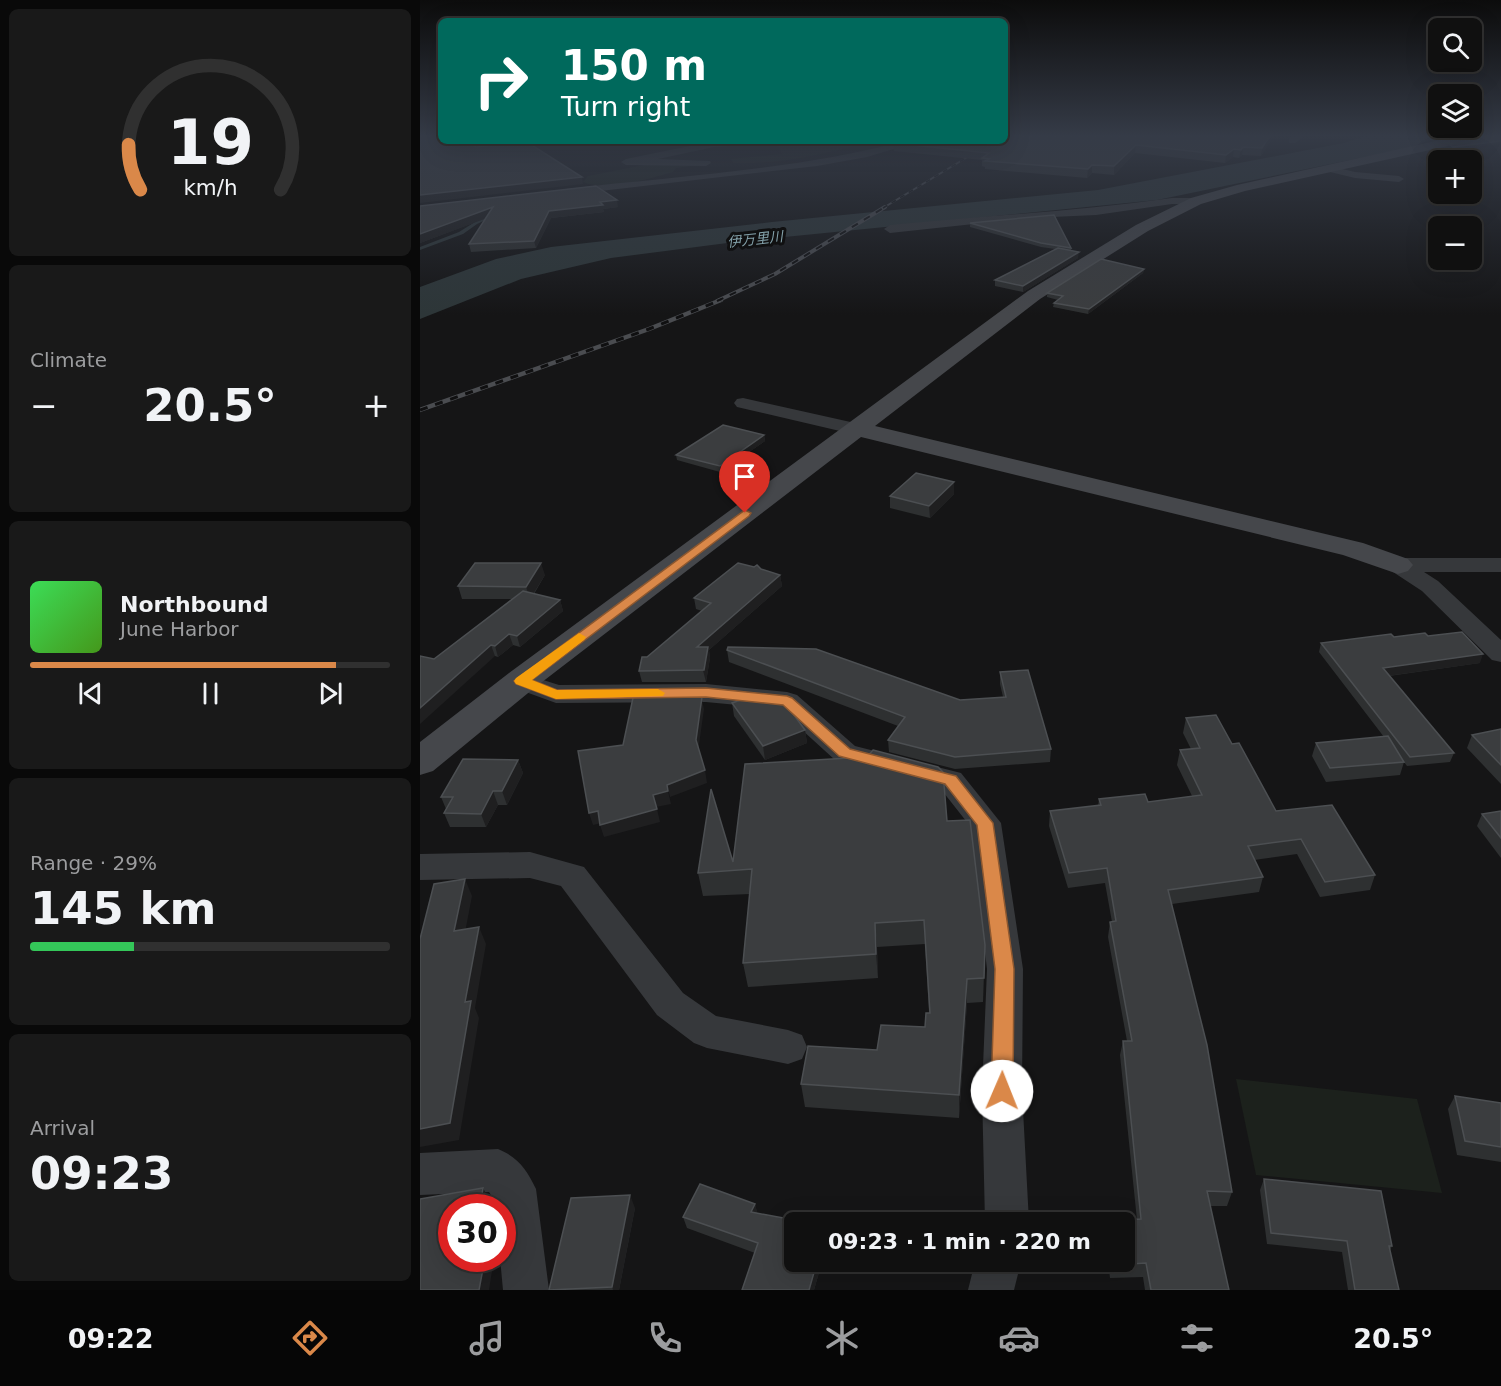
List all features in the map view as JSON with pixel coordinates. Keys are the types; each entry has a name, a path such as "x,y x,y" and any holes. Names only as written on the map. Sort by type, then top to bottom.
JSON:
{"street":[{"path":"420,762 521,681 1034,296 1142,228 1196,201 1224,194"},
{"path":"890,229 1030,216 1096,213 1172,201 1196,201"},
{"path":"743,403 1353,549 1398,565 1430,586 1501,654"},
{"path":"1398,565 1501,565"},
{"path":"521,681 556,694 706,693 787,701 845,753 950,780 985,823 1005,969 1002,1091 1007,1212"},
{"path":"420,867 530,865 572,876 670,1004 706,1031 788,1047"},
{"path":"420,1174 498,1170 514,1189 526,1290"},
{"path":"991,1290 996,1272"}],"shaded area":[{"path":"1236,1079 1417,1099 1442,1193 1256,1175"}],"water":[{"name":"伊万里川","path":"1055,194 1185,194 1157,200 735,242 611,258 521,279 420,319 420,287 496,259 551,247 772,222"}],"building":[{"path":"524,194 608,194 617,200 600,202 603,205 549,211 534,241 469,244 493,207 420,234 420,206"},
{"path":"1054,215 1071,248 1041,243 970,223"},
{"path":"1058,248 1079,252 1023,286 995,280"},
{"path":"1101,259 1144,269 1089,309 1054,303 1063,296 1047,293"},
{"path":"723,425 764,435 720,466 676,455"},
{"path":"916,473 954,482 929,506 890,496"},
{"path":"475,563 541,563 526,587 458,586"},
{"path":"738,563 754,567 757,565 761,569 780,575 697,647 708,647 704,670 639,671 642,657 647,657 711,603 694,598"},
{"path":"523,591 560,600 517,636 509,634 495,646 491,645 420,708 420,656 434,659"},
{"path":"1462,632 1483,654 1383,668 1454,753 1410,757 1321,643 1391,634 1394,637"},
{"path":"728,647 816,649 960,700 1006,697 1000,672 1028,670 1051,749 955,757 888,740 905,717 727,650"},
{"path":"700,692 699,697 702,697 696,740 705,770 667,785 668,791 653,795 657,809 600,825 598,811 589,813 578,751 623,745 634,693"},
{"path":"752,696 776,698 791,711 805,730 763,746 732,703"},
{"path":"1216,715 1232,744 1239,743 1276,811 1332,805 1375,875 1325,882 1301,839 1248,846 1263,877 1168,890 1207,1045 1232,1192 1207,1191 1229,1290 1151,1290 1146,1263 1135,1264 1135,1219 1141,1219 1123,1041 1132,1041 1110,922 1116,921 1107,868 1069,873 1050,811 1101,805 1099,799 1145,794 1148,802 1202,795 1180,750 1200,748 1186,718"},
{"path":"1501,729 1501,765 1472,735"},
{"path":"1388,736 1404,762 1330,768 1316,743"},
{"path":"873,750 938,767 943,772 947,821 970,820 985,945 984,978 967,979 959,1095 801,1084 808,1046 877,1050 881,1025 925,1027 926,1013 930,1013 924,920 875,923 876,954 743,963 752,869 698,873 711,789 733,862 745,764 867,757"},
{"path":"463,759 518,760 502,791 493,791 481,814 444,813 453,797 441,797"},
{"path":"1501,811 1501,838 1482,814"},
{"path":"465,879 454,931 479,927 465,1002 471,1001 450,1123 420,1129 420,939 434,884"},
{"path":"1455,1096 1501,1103 1501,1147 1465,1141"},
{"path":"1264,1179 1381,1191 1392,1246 1389,1246 1399,1290 1355,1290 1347,1241 1271,1233"},
{"path":"700,1184 755,1204 751,1212 784,1218 784,1272 814,1272 809,1290 742,1290 758,1243 683,1217"},
{"path":"483,1188 482,1194 449,1194"},
{"path":"630,1195 612,1287 549,1290 571,1198"},
{"path":"438,1196 438,1272 482,1272 479,1290 420,1290 420,1199"}],"waterway":[{"path":"420,249 461,233 496,214"}],"railway":[{"path":"883,208 906,194"},
{"path":"717,301 775,274 885,207"},
{"path":"420,410 649,329 721,300"}],"slow traffic":[{"path":"579,637 521,681 556,694 658,693"}],"route":[{"path":"745,513 521,681 556,694 706,693 787,701 845,753 950,780 985,823 1005,969 1002,1091"}]}
